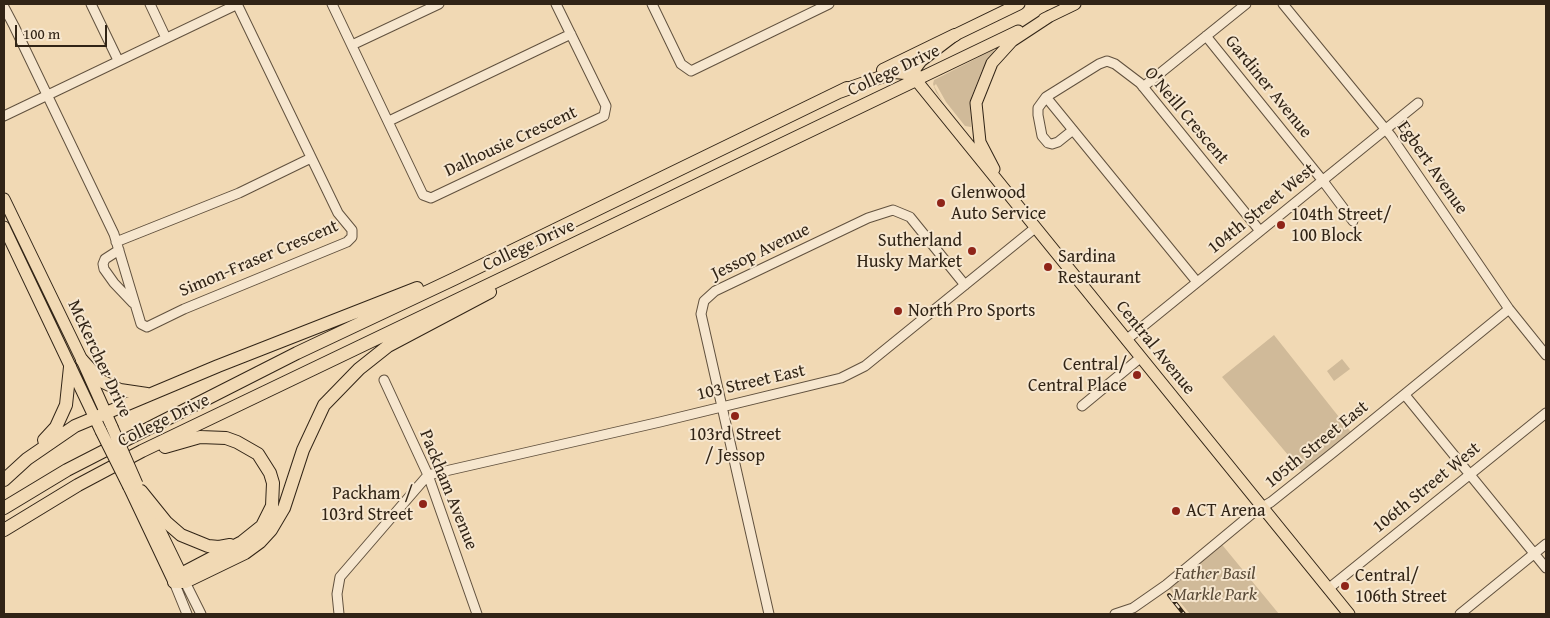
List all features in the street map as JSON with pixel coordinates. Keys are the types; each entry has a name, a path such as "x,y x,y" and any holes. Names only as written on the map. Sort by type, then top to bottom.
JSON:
{"highway":[{"name":"College Drive","path":"4,508 67,470 297,353 454,279 955,35"},
{"path":"839,92 895,72 905,73 916,80"},
{"name":"College Drive","path":"4,530 78,485 205,420 916,80"},
{"path":"180,579 245,553 260,542 271,530 284,508 303,450 324,405 359,369 388,346 546,264 561,251"},
{"path":"27,459 62,433 100,415 227,362 503,255"},
{"path":"82,360 101,381 107,384 120,390 152,394"},
{"path":"4,480 27,459 56,427 66,404 70,367"},
{"path":"78,485 173,444 200,437 226,438 258,454 270,473 273,483 272,506 267,518 262,526 242,542 180,579"},
{"path":"136,487 166,522 181,535 197,543 219,548 242,542"}],"main road":[{"name":"College Drive","path":"955,35 1019,4"},
{"name":"College Drive","path":"916,80 1075,4"},
{"path":"1002,186 980,142 976,103 992,63 1012,41 1050,16"},
{"path":"916,80 915,69 921,61 955,35"},
{"name":"Central Avenue","path":"916,80 1349,614"},
{"name":"McKercher Drive","path":"4,199 6,212 82,360 100,415"},
{"name":"McKercher Drive","path":"4,227 70,367 100,415 180,579"}],"street":[{"path":"92,4 118,60"},
{"path":"150,4 166,38"},
{"path":"4,116 237,4"},
{"name":"Simon-Fraser Crescent","path":"4,7 118,246 141,324 147,327 350,240 352,237 352,230 338,213 237,4"},
{"name":"Dalhousie Crescent","path":"332,4 423,195 431,198 604,116 606,106 556,4"},
{"path":"352,45 439,4"},
{"path":"652,4 681,64 691,71 829,4"},
{"path":"1143,87 1246,4"},
{"name":"Egbert Avenue","path":"1283,4 1386,130 1509,309 1546,355"},
{"path":"389,121 571,34"},
{"name":"Gardiner Avenue","path":"1206,36 1353,221"},
{"name":"O'Neill Crescent","path":"1046,97 1099,64 1106,61 1115,64 1143,87 1260,231"},
{"path":"1073,130 1052,144 1045,140 1042,136 1038,108 1046,97 1073,130 1197,282"},
{"name":"104th Street West","path":"1126,340 1418,103"},
{"name":"Simon-Fraser Crescent","path":"136,306 114,283 104,269 105,259 118,246 239,193 311,158"},
{"name":"Jessop Avenue","path":"769,614 701,314 704,302 716,291 868,218 893,210 910,217 965,285"},
{"name":"103 Street East","path":"428,475 841,378 865,366 1036,228"},
{"name":"105th Street East","path":"1115,614 1133,608 1166,585 1254,512 1271,502 1405,395 1509,309"},
{"path":"1082,406 1140,358"},
{"name":"Packham Avenue","path":"384,380 428,475 477,614"},
{"path":"1405,395 1546,568"},
{"name":"106th Street West","path":"1328,589 1546,413"},
{"path":"338,614 337,594 340,577 428,475"},
{"path":"1460,614 1546,544"},
{"name":"McKercher Drive","path":"180,579 187,614"},
{"name":"McKercher Drive","path":"180,579 201,614"}],"green space":[{"path":"993,50 995,52 982,70 972,95 970,104 971,127 965,126 946,102 936,84 934,86 943,102 936,92 933,84 934,80"},
{"path":"1274,335 1354,436 1305,475 1222,377"},
{"path":"1342,359 1350,369 1334,381 1327,371"},
{"name":"Father Basil Markle Park","path":"1219,541 1279,614 1190,614 1166,585"}],"railway":[{"path":"1169,595 1184,614"}],"place":[{"name":"Glenwood Auto Service","path":"941,203"},
{"name":"104th Street/ 100 Block","path":"1281,225"},
{"name":"Sutherland Husky Market","path":"972,251"},
{"name":"Sardina Restaurant","path":"1048,267"},
{"name":"North Pro Sports","path":"898,311"},
{"name":"Central/ Central Place","path":"1137,375"},
{"name":"103rd Street / Jessop","path":"735,416"},
{"name":"Packham / 103rd Street","path":"423,504"},
{"name":"ACT Arena","path":"1176,511"},
{"name":"Central/ 106th Street","path":"1345,586"}]}
